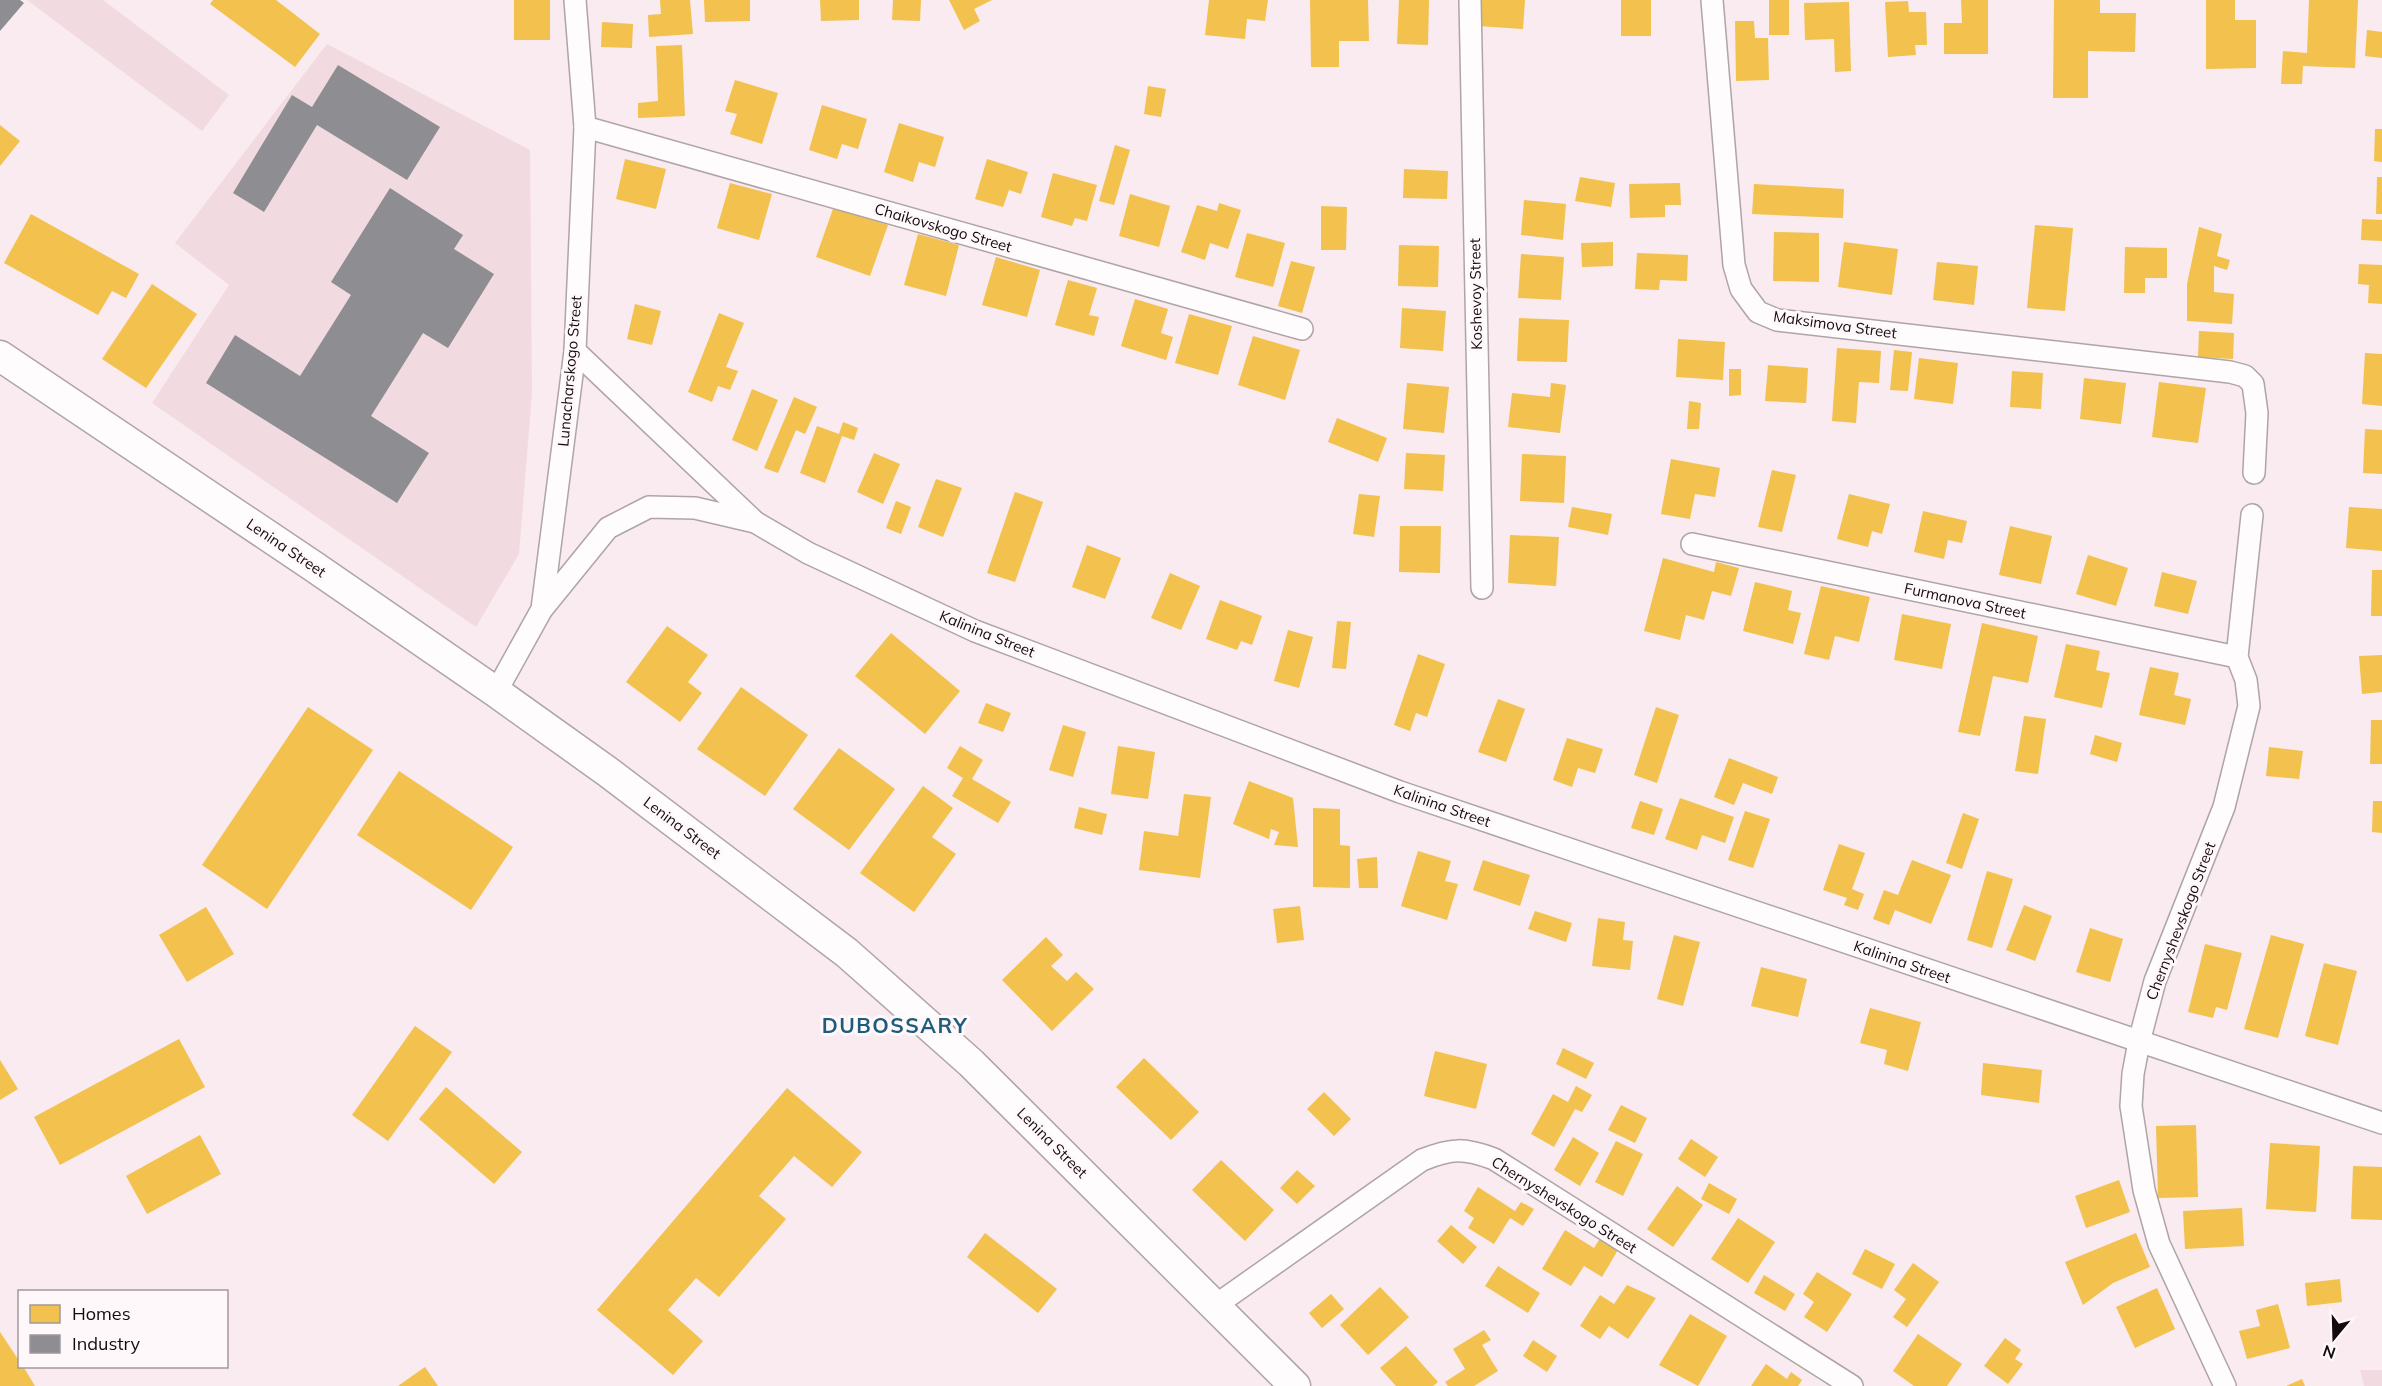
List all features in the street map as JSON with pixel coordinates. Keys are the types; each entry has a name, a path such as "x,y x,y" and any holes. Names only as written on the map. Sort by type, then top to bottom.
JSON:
{"street":[{"name":"Lunacharskogo Street","path":"496,692 542,609 575,351 585,127 575,0"},
{"name":"Koshevoy Street","path":"1470,0 1482,588"},
{"name":"Maksimova Street","path":"1712,0 1734,265 1741,289 1758,312 1777,320 2230,372 2245,376 2253,384 2257,413 2254,473"},
{"name":"Chaikovskogo Street","path":"585,127 1302,329"},
{"name":"Kalinina Street","path":"575,351 755,522 808,553 975,631 1400,792 2382,1123"},
{"name":"Lenina Street","path":"0,356 496,692 608,772 848,953 971,1063 1295,1386"},
{"path":"542,609 608,528 649,507 695,508 755,522"},
{"name":"Chernyshevskogo Street","path":"2225,1386 2159,1244 2144,1190 2131,1106 2133,1074 2139,1042 2155,981 2224,807 2249,706 2246,680 2237,657 2252,515"},
{"name":"Furmanova Street","path":"1692,544 2237,657"},
{"name":"Chernyshevskogo Street","path":"1216,1305 1422,1160 1457,1149 1473,1151 1494,1159 1852,1386"}],"shaded area":[{"path":"27,0 103,0 229,95 202,131"},
{"path":"327,44 530,150 532,393 519,554 476,627 152,403 229,285 175,243"},
{"path":"2360,1370 2382,1370 2382,1386 2364,1386"}],"building: Homes":[{"path":"213,0 276,0 320,34 295,67 210,4"},
{"path":"514,0 550,0 550,40 514,40"},
{"path":"660,0 690,0 693,34 649,37 648,15 661,14"},
{"path":"704,0 750,0 750,21 705,22"},
{"path":"820,0 859,0 859,20 821,21"},
{"path":"893,0 921,0 920,21 892,20"},
{"path":"949,0 992,0 974,9 980,21 964,30"},
{"path":"1209,0 1268,0 1265,21 1247,19 1245,39 1205,35"},
{"path":"1310,0 1368,0 1369,41 1339,41 1339,67 1311,67"},
{"path":"1399,0 1429,0 1428,45 1397,44"},
{"path":"1480,0 1525,0 1523,29 1478,26"},
{"path":"1621,0 1651,0 1651,36 1621,36"},
{"path":"1769,0 1789,0 1789,35 1769,35"},
{"path":"1961,0 1988,0 1988,54 1944,54 1944,23 1962,23"},
{"path":"2054,0 2100,0 2100,13 2136,13 2135,52 2088,51 2088,98 2053,98"},
{"path":"2206,0 2235,0 2235,20 2256,20 2256,68 2206,69"},
{"path":"2309,0 2358,0 2355,68 2303,66 2302,84 2281,84 2283,51 2307,53"},
{"path":"1908,1 1909,12 1926,12 1927,45 1915,45 1916,55 1888,57 1885,2"},
{"path":"1849,2 1851,71 1835,72 1834,39 1805,40 1804,3"},
{"path":"1735,21 1754,21 1755,38 1768,38 1769,80 1736,81"},
{"path":"602,22 633,24 632,48 601,47"},
{"path":"2367,30 2382,32 2382,58 2365,56"},
{"path":"682,45 685,116 638,118 638,103 658,101 656,46"},
{"path":"735,80 778,93 762,144 730,134 737,114 725,111"},
{"path":"1148,86 1166,89 1161,117 1144,114"},
{"path":"822,105 867,119 858,149 842,144 837,159 809,150"},
{"path":"899,123 944,137 935,167 919,162 913,182 884,172"},
{"path":"0,125 20,141 0,166"},
{"path":"2375,129 2382,129 2382,162 2374,161"},
{"path":"1115,145 1130,150 1114,205 1099,201"},
{"path":"625,159 666,169 656,209 616,199"},
{"path":"987,159 1028,172 1021,194 1009,190 1003,207 975,199"},
{"path":"1404,169 1448,171 1447,199 1403,198"},
{"path":"1053,173 1097,185 1087,221 1075,218 1072,226 1041,217"},
{"path":"1580,177 1615,183 1611,207 1575,201"},
{"path":"2377,177 2382,177 2382,214 2376,214"},
{"path":"730,183 772,194 759,240 717,228"},
{"path":"1680,183 1681,205 1665,205 1665,217 1630,218 1629,184"},
{"path":"1754,184 1844,189 1843,218 1752,214"},
{"path":"1130,194 1170,206 1159,247 1119,236"},
{"path":"1524,200 1566,204 1563,240 1521,235"},
{"path":"1219,203 1241,210 1228,249 1210,243 1205,260 1181,252 1197,205 1217,211"},
{"path":"834,206 888,225 870,276 816,257"},
{"path":"1321,206 1347,207 1346,250 1321,250"},
{"path":"31,214 139,274 126,298 112,291 98,315 4,263"},
{"path":"2362,219 2382,220 2382,241 2361,240"},
{"path":"2035,225 2073,228 2065,311 2027,308"},
{"path":"2199,227 2222,234 2217,256 2230,260 2227,270 2214,266 2214,292 2234,294 2232,324 2187,321 2187,284"},
{"path":"1774,232 1819,233 1819,282 1773,281"},
{"path":"1247,233 1285,243 1273,287 1235,277"},
{"path":"918,234 959,245 946,296 904,285"},
{"path":"1613,242 1613,266 1582,267 1581,243"},
{"path":"1844,242 1898,249 1892,295 1838,287"},
{"path":"1399,245 1439,246 1438,287 1398,286"},
{"path":"2125,247 2167,248 2167,278 2145,278 2145,293 2124,293"},
{"path":"1637,253 1688,255 1687,281 1660,280 1659,290 1635,289"},
{"path":"1521,254 1564,257 1561,300 1518,298"},
{"path":"996,257 1040,270 1027,317 982,305"},
{"path":"1291,261 1315,267 1302,313 1278,306"},
{"path":"1937,262 1978,266 1974,305 1933,300"},
{"path":"2359,264 2382,265 2382,304 2368,303 2369,285 2358,284"},
{"path":"1068,280 1097,288 1089,315 1099,317 1094,336 1055,325"},
{"path":"152,284 197,314 146,388 102,359"},
{"path":"1135,299 1168,309 1161,333 1173,337 1166,360 1121,346"},
{"path":"635,304 661,311 652,345 627,339"},
{"path":"1402,308 1446,311 1443,351 1400,348"},
{"path":"719,313 744,323 726,367 738,371 730,390 718,386 712,402 688,392"},
{"path":"1189,314 1232,326 1218,375 1175,363"},
{"path":"1519,318 1569,320 1567,362 1517,361"},
{"path":"2199,331 2234,333 2233,359 2198,357"},
{"path":"1253,336 1300,350 1285,400 1238,385"},
{"path":"1678,339 1725,342 1723,380 1676,377"},
{"path":"1837,348 1881,351 1879,383 1859,382 1856,423 1832,421"},
{"path":"1894,350 1912,352 1908,391 1890,390"},
{"path":"2365,353 2382,354 2382,406 2362,404"},
{"path":"1919,358 1958,363 1953,404 1914,399"},
{"path":"1768,365 1808,368 1806,403 1765,401"},
{"path":"1729,369 1741,369 1741,395 1729,396"},
{"path":"2012,371 2043,373 2041,409 2010,407"},
{"path":"2084,378 2126,383 2121,424 2080,419"},
{"path":"2159,382 2206,388 2198,443 2152,437"},
{"path":"1407,383 1449,387 1444,433 1403,429"},
{"path":"1551,383 1566,385 1560,433 1508,427 1512,393 1550,397"},
{"path":"752,389 778,400 757,451 732,440"},
{"path":"794,397 817,407 805,434 796,430 778,473 764,468"},
{"path":"1689,401 1701,403 1699,429 1687,429"},
{"path":"1337,418 1387,438 1378,462 1328,442"},
{"path":"843,422 858,428 854,440 842,436 825,483 800,473 817,426 839,434"},
{"path":"2365,429 2382,430 2382,474 2363,473"},
{"path":"874,453 900,464 883,504 857,492"},
{"path":"1406,453 1445,455 1443,491 1404,489"},
{"path":"1522,454 1566,456 1564,503 1520,501"},
{"path":"1671,459 1720,468 1715,497 1695,494 1690,519 1661,514"},
{"path":"1772,470 1796,475 1782,532 1758,527"},
{"path":"936,479 962,488 943,537 918,527"},
{"path":"1015,492 1043,502 1015,582 987,573"},
{"path":"1359,494 1380,496 1374,537 1353,534"},
{"path":"1849,494 1890,504 1882,534 1872,531 1868,547 1837,539"},
{"path":"896,501 911,507 901,534 886,528"},
{"path":"1572,507 1612,514 1608,535 1568,527"},
{"path":"2349,507 2382,509 2382,551 2346,548"},
{"path":"1923,511 1967,521 1962,543 1948,540 1944,559 1914,552"},
{"path":"1400,526 1441,526 1440,573 1399,572"},
{"path":"2010,526 2052,536 2041,584 1999,575"},
{"path":"1510,535 1559,537 1556,586 1508,583"},
{"path":"1087,545 1121,558 1105,599 1072,587"},
{"path":"2088,555 2128,568 2116,606 2076,594"},
{"path":"1663,558 1714,572 1716,562 1739,568 1731,596 1712,591 1704,620 1686,615 1680,640 1644,631"},
{"path":"2372,570 2382,570 2382,616 2371,616"},
{"path":"2162,572 2197,581 2188,614 2154,606"},
{"path":"1170,573 1200,586 1181,630 1151,618"},
{"path":"1755,582 1792,591 1788,610 1801,613 1793,644 1743,631"},
{"path":"1821,586 1870,597 1859,642 1835,636 1829,660 1804,654"},
{"path":"1220,600 1262,616 1252,645 1241,641 1237,650 1206,639"},
{"path":"1902,614 1951,624 1942,669 1894,660"},
{"path":"1337,621 1351,622 1346,669 1332,668"},
{"path":"1982,623 2038,636 2028,683 1993,676 1980,736 1958,732"},
{"path":"667,626 708,655 688,682 702,693 680,722 626,682"},
{"path":"1288,630 1313,637 1299,688 1274,681"},
{"path":"891,633 960,691 925,734 855,676"},
{"path":"2066,644 2100,651 2096,670 2110,673 2102,708 2054,697"},
{"path":"1418,654 1445,664 1427,717 1416,713 1410,731 1394,725"},
{"path":"2382,655 2382,692 2362,694 2359,656"},
{"path":"2150,667 2179,673 2174,695 2191,699 2185,725 2139,715"},
{"path":"741,687 808,735 765,796 697,749"},
{"path":"1498,699 1525,709 1506,762 1478,752"},
{"path":"986,703 1011,713 1003,732 978,723"},
{"path":"308,707 373,750 267,909 202,865"},
{"path":"1656,707 1679,715 1657,783 1634,775"},
{"path":"2024,716 2046,719 2038,774 2015,771"},
{"path":"2371,720 2382,720 2382,764 2370,764"},
{"path":"1063,725 1086,732 1073,777 1049,770"},
{"path":"2095,735 2122,743 2117,762 2090,754"},
{"path":"1567,738 1603,749 1595,773 1578,768 1572,787 1553,780"},
{"path":"960,746 983,760 972,779 1011,802 998,823 952,796 963,778 947,768"},
{"path":"1118,746 1155,752 1148,799 1111,794"},
{"path":"2269,747 2303,751 2299,779 2266,776"},
{"path":"839,748 895,789 849,850 793,809"},
{"path":"1729,758 1778,777 1772,794 1743,783 1734,805 1714,797"},
{"path":"399,771 513,847 471,910 357,835"},
{"path":"1249,781 1293,798 1298,847 1274,845 1279,832 1271,829 1269,839 1233,824"},
{"path":"923,786 953,808 932,837 956,854 914,912 860,873"},
{"path":"1184,794 1211,797 1200,878 1139,870 1144,831 1178,836"},
{"path":"1680,798 1734,817 1725,843 1702,835 1697,850 1665,839"},
{"path":"1640,801 1663,809 1654,835 1631,828"},
{"path":"2373,801 2382,801 2382,833 2372,832"},
{"path":"1079,807 1107,814 1102,835 1074,828"},
{"path":"1313,808 1340,809 1340,845 1350,846 1350,888 1313,887"},
{"path":"1745,811 1770,819 1753,868 1728,860"},
{"path":"1963,813 1979,819 1962,869 1946,863"},
{"path":"1839,844 1865,853 1852,889 1864,894 1858,910 1844,905 1847,898 1823,890"},
{"path":"1418,851 1451,861 1445,881 1458,884 1447,920 1401,906"},
{"path":"1377,857 1378,888 1359,888 1357,859"},
{"path":"1483,860 1530,875 1520,906 1473,890"},
{"path":"1912,860 1951,875 1931,924 1895,910 1889,925 1873,919 1884,890 1898,895"},
{"path":"1987,871 2013,879 1992,948 1967,940"},
{"path":"2024,905 2052,916 2035,961 2006,950"},
{"path":"1300,906 1304,940 1277,943 1273,909"},
{"path":"206,907 234,954 187,982 159,935"},
{"path":"1535,911 1572,923 1566,942 1528,929"},
{"path":"1598,918 1625,922 1623,940 1633,941 1630,970 1592,966"},
{"path":"2090,928 2123,939 2110,982 2076,972"},
{"path":"1674,935 1700,942 1683,1006 1657,999"},
{"path":"2271,935 2304,944 2278,1038 2244,1029"},
{"path":"1046,937 1063,955 1051,966 1067,981 1076,972 1094,989 1052,1031 1002,980"},
{"path":"2205,944 2242,953 2227,1010 2216,1007 2213,1018 2188,1012"},
{"path":"2324,963 2357,971 2338,1045 2305,1036"},
{"path":"1761,967 1807,979 1798,1017 1751,1006"},
{"path":"1870,1008 1921,1022 1908,1071 1884,1064 1887,1050 1860,1043"},
{"path":"415,1026 452,1052 388,1141 352,1115"},
{"path":"179,1039 205,1087 60,1165 34,1117"},
{"path":"1563,1048 1594,1063 1586,1079 1556,1064"},
{"path":"1435,1051 1487,1064 1476,1109 1424,1096"},
{"path":"1144,1058 1199,1112 1171,1140 1116,1087"},
{"path":"0,1060 18,1089 0,1100"},
{"path":"1983,1063 2042,1070 2039,1103 1981,1095"},
{"path":"1576,1086 1592,1095 1582,1112 1575,1109 1554,1147 1531,1134 1553,1094 1568,1102"},
{"path":"446,1087 522,1152 494,1184 419,1119"},
{"path":"787,1088 862,1152 832,1187 794,1156 759,1196 786,1219 719,1297 696,1278 668,1310 703,1341 673,1375 597,1310"},
{"path":"1324,1092 1351,1119 1334,1136 1307,1109"},
{"path":"1621,1105 1647,1118 1635,1143 1608,1130"},
{"path":"2196,1125 2198,1197 2158,1198 2156,1126"},
{"path":"200,1135 221,1174 147,1214 126,1176"},
{"path":"1573,1137 1599,1153 1580,1186 1554,1170"},
{"path":"1691,1139 1718,1157 1705,1177 1678,1159"},
{"path":"1616,1141 1643,1154 1623,1196 1595,1182"},
{"path":"2270,1143 2320,1146 2316,1212 2266,1209"},
{"path":"1221,1160 1274,1210 1245,1241 1192,1190"},
{"path":"2353,1166 2382,1167 2382,1220 2351,1219"},
{"path":"1297,1170 1315,1186 1297,1204 1280,1188"},
{"path":"2119,1180 2130,1212 2086,1228 2075,1196"},
{"path":"1709,1183 1737,1199 1729,1214 1701,1199"},
{"path":"1677,1186 1703,1205 1673,1247 1647,1229"},
{"path":"1478,1187 1515,1211 1521,1202 1534,1209 1523,1226 1510,1218 1494,1244 1468,1228 1474,1218 1464,1211"},
{"path":"2242,1208 2244,1246 2185,1249 2183,1211"},
{"path":"1738,1218 1775,1242 1748,1283 1711,1259"},
{"path":"1451,1225 1477,1247 1463,1264 1437,1241"},
{"path":"1565,1230 1594,1248 1601,1237 1619,1248 1602,1277 1584,1266 1571,1286 1542,1269"},
{"path":"985,1233 1057,1289 1038,1313 967,1257"},
{"path":"2136,1233 2150,1267 2113,1283 2083,1305 2065,1262"},
{"path":"1865,1249 1895,1264 1882,1289 1852,1274"},
{"path":"1913,1263 1939,1282 1907,1327 1893,1317 1906,1299 1894,1290"},
{"path":"1498,1266 1540,1293 1528,1313 1485,1286"},
{"path":"1817,1272 1852,1294 1827,1332 1804,1317 1814,1302 1803,1294"},
{"path":"1764,1275 1795,1294 1785,1311 1754,1293"},
{"path":"2340,1279 2342,1302 2307,1306 2305,1283"},
{"path":"1627,1285 1656,1298 1628,1339 1609,1326 1600,1339 1580,1326 1600,1295 1614,1304"},
{"path":"1380,1287 1409,1317 1368,1355 1340,1325"},
{"path":"2157,1288 2175,1329 2135,1348 2116,1307"},
{"path":"1331,1294 1344,1309 1322,1328 1309,1313"},
{"path":"2278,1304 2290,1348 2247,1359 2239,1331 2260,1326 2256,1310"},
{"path":"1690,1314 1727,1336 1698,1386 1659,1365"},
{"path":"1484,1330 1491,1340 1482,1345 1498,1371 1474,1386 1448,1386 1445,1382 1465,1369 1453,1349"},
{"path":"0,1332 18,1359 18,1368 24,1368 35,1386 0,1386"},
{"path":"1918,1334 1962,1364 1947,1386 1914,1386 1893,1371"},
{"path":"2005,1338 2021,1350 2015,1359 2023,1364 2008,1384 1984,1366"},
{"path":"1533,1340 1557,1356 1547,1372 1523,1356"},
{"path":"1406,1346 1438,1382 1433,1386 1396,1386 1380,1368"},
{"path":"1766,1364 1787,1379 1791,1372 1802,1380 1798,1386 1751,1386"},
{"path":"425,1367 438,1386 398,1386"},
{"path":"2302,1379 2305,1386 2286,1386"}],"building: Industry":[{"path":"0,0 20,0 24,3 0,31"},
{"path":"338,65 440,127 407,180 317,125 264,212 233,193 292,95 312,107"},
{"path":"390,188 463,235 454,249 494,274 448,348 423,333 371,416 429,453 397,503 206,383 235,335 300,376 351,295 331,282"}],"district":[{"name":"DUBOSSARY","path":"895,1026"}]}
